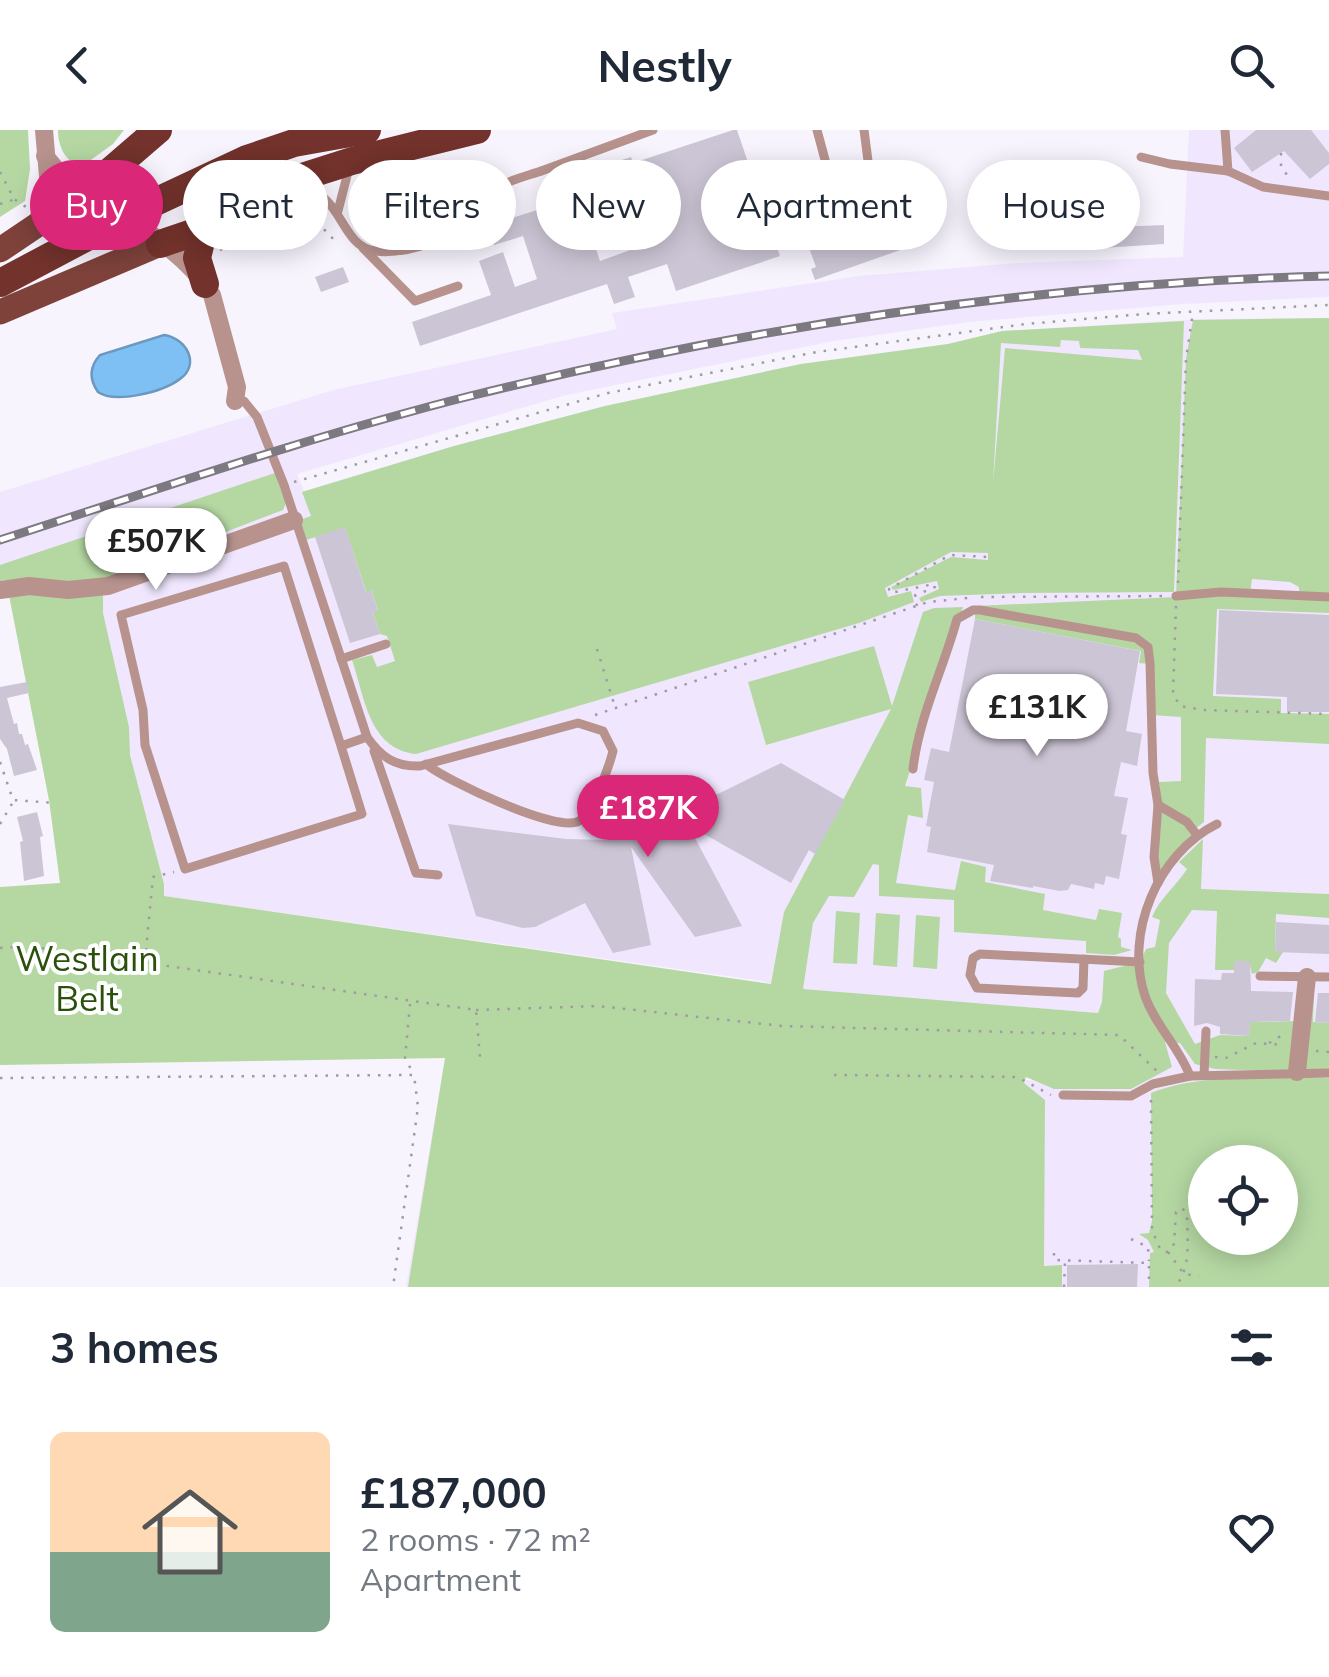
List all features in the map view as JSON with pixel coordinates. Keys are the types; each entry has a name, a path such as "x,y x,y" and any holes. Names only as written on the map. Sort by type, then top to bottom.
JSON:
{"highway":[{"path":"123,160 158,130"},
{"path":"0,284 136,210 247,159 294,143 367,130"},
{"path":"356,160 477,130"},
{"path":"199,250 197,258 205,284"}],"main road":[{"path":"0,250 30,222"},
{"path":"0,312 146,250"}],"street":[{"path":"44,130 46,160"},
{"path":"45,156 48,160"},
{"path":"163,247 212,295 238,388 236,401"},
{"path":"0,590 108,586 294,520"},
{"path":"1297,1072 1307,977"}],"lane":[{"path":"516,180 653,130"},
{"path":"817,130 826,160"},
{"path":"864,130 868,160"},
{"path":"1225,130 1228,170"},
{"path":"1141,157 1228,170 1264,187 1329,196"},
{"path":"338,212 348,171"},
{"path":"328,202 348,228"},
{"path":"365,250 412,300 458,286"},
{"path":"236,401 244,401 257,416 284,485 416,873 438,875"},
{"path":"284,566 341,746 362,814 185,870 145,744 143,710 121,615 284,566"},
{"path":"1176,596 1221,592 1329,597"},
{"path":"912,769 916,740 957,619 972,610 1136,638 1148,647 1158,805 1154,858 1158,883"},
{"path":"342,659 386,644"},
{"path":"369,740 387,760 410,766 570,724 596,726 609,738 612,751 588,810 573,824 536,818 426,764"},
{"path":"341,746 369,740"},
{"path":"1158,805 1187,822 1197,835"},
{"path":"1190,1076 1148,1002 1140,962 1145,910 1170,863 1197,835 1217,824"},
{"path":"1084,959 1083,988 1078,993 977,988 970,975 973,958 980,954 1084,959 1140,962"},
{"path":"1260,976 1329,977"},
{"path":"1204,1075 1206,1030"},
{"path":"1063,1095 1131,1096 1153,1084 1190,1076 1329,1073"}],"path":[{"path":"1281,153 1281,167 1301,193"},
{"path":"0,172 14,200 30,214"},
{"path":"0,204 14,200"},
{"path":"303,479 608,393 818,352 1026,324 1329,305"},
{"path":"1194,311 1186,359 1173,694 1180,706 1203,710 1329,714"},
{"path":"917,608 914,596 935,588 934,584 890,593 889,589 950,555 988,557"},
{"path":"570,724 942,599 1059,594 1176,596"},
{"path":"597,649 615,709"},
{"path":"0,762 13,800 0,824"},
{"path":"13,800 55,803"},
{"path":"145,963 152,877 185,870"},
{"path":"0,948 27,946 476,1010 598,1006 782,1026 1119,1035 1167,1080"},
{"path":"393,1287 418,1107 414,1074 405,1058 410,1000"},
{"path":"476,1010 480,1057"},
{"path":"1183,1059 1226,1058 1256,1043 1329,1052"},
{"path":"0,1078 414,1074"},
{"path":"834,1075 989,1074 1017,1077 1048,1094 1063,1095"},
{"path":"1153,1084 1152,1230 1158,1247 1168,1252 1184,1274 1199,1276"},
{"path":"1168,1252 1174,1244 1176,1212 1183,1209 1187,1214 1184,1274 1175,1287"},
{"path":"1131,1239 1148,1247 1149,1287"},
{"path":"1054,1253 1054,1260 1149,1263"},
{"path":"1064,1287 1065,1260"}],"shaded area":[{"path":"1189,130 1329,130 1329,297 1184,304 969,322 834,341 566,395 297,474 304,491 605,406 801,364 948,344 1002,331 1202,319 1329,318 1329,1287 406,1287 445,1059 480,1057 619,1069 1017,1077 1043,1084 1098,1013 786,988 762,981 163,896 49,800 10,596 6,580 0,581 0,492 333,390 617,329 612,313 859,276 1017,263 1183,257"}],"green space":[{"path":"0,130 28,130 30,169 25,201 0,217"},
{"path":"58,130 124,130 113,144 91,160 70,160 59,142"},
{"path":"1329,318 1329,597 1299,595 1299,587 1290,582 1252,579 1250,594 1176,596 1186,359 1193,320"},
{"path":"1184,321 1174,592 940,596 921,602 919,598 939,589 937,581 893,590 891,587 951,557 988,560 988,553 951,552 885,588 888,597 911,591 914,602 859,623 416,754 388,743 379,732 352,660 372,655 377,667 395,661 387,636 380,634 373,613 378,610 371,590 368,597 345,528 306,540 300,520 311,516 302,492 605,406 801,364 948,344 1002,331","holes":["1061,340 1079,341 1080,348 1138,350 1142,360 1005,348 993,483 1001,343 1060,347"]},
{"name":"Westlain Belt","path":"275,473 286,503 283,510 103,579 103,613 129,727 130,755 164,896 771,984 784,912 891,709 766,745 748,682 874,646 892,706 923,612 963,607 905,786 921,788 923,818 908,815 896,883 955,890 961,861 986,867 985,882 1045,894 1043,910 1096,920 1099,909 1122,913 1118,937 1121,947 1132,950 1114,955 1086,953 1086,941 954,932 954,900 879,896 879,865 873,864 854,897 829,896 813,923 803,989 1098,1013 1104,971 1140,962 1146,949 1155,947 1160,920 1152,917 1187,869 1179,862 1203,839 1201,889 1329,894 1329,918 1276,914 1275,952 1283,952 1276,963 1266,958 1258,972 1252,974 1249,961 1235,961 1234,970 1215,970 1217,911 1192,910 1169,943 1166,993 1195,1044 1220,1035 1249,1036 1250,1018 1259,1022 1295,1021 1314,993 1313,1022 1329,1023 1329,1073 1215,1069 1195,1064 1180,1043 1165,1042 1172,1067 1131,1089 1054,1089 1026,1077 1024,1083 1045,1100 1044,1266 1062,1265 1062,1287 408,1287 445,1058 0,1065 0,887 60,883 49,800 6,580 0,581 0,565"},
{"path":"1220,595 1329,599 1329,613 1217,609 1213,696 1281,699 1281,713 1329,714 1329,744 1206,738 1204,822 1158,883 1154,873 1161,805 1159,782 1181,781 1181,717 1152,715 1150,664 1139,663 1141,651 975,619 975,606"},
{"path":"836,911 860,913 857,964 833,963"},
{"path":"876,913 900,915 897,967 873,965"},
{"path":"916,915 940,917 937,969 913,967"},
{"path":"1329,1078 1329,1287 1149,1287 1150,1253 1154,1252 1148,1240 1139,1234 1149,1233 1152,1221 1151,1093 1201,1081"}],"water":[{"path":"164,335 179,341 188,352 189,366 180,379 139,395 116,397 98,392 92,373 100,355"}],"building":[{"path":"737,130 747,160 701,160 701,250 778,250 780,256 676,291 667,264 628,277 635,297 614,304 607,284 420,346 412,322 491,295 479,261 503,252 515,287 537,279 523,236 516,238 516,217 536,210 536,250 596,250 600,261 630,250 681,250 681,160 642,160"},
{"path":"1256,130 1311,130 1329,153 1329,164 1310,179 1284,151 1252,172 1234,148"},
{"path":"1164,225 1164,244 1140,246 1140,226"},
{"path":"810,250 900,250 815,280 811,269 816,267"},
{"path":"343,267 349,282 321,292 315,277"},
{"path":"345,527 366,592 371,590 378,611 373,613 380,634 350,643 315,537"},
{"path":"1219,610 1329,615 1329,712 1287,712 1287,697 1216,694"},
{"path":"975,619 1140,651 1126,731 1142,734 1137,766 1121,762 1114,796 1128,798 1121,834 1127,835 1119,879 1106,876 1104,885 1095,883 1094,889 1071,884 1068,890 1060,891 1033,888 990,881 994,865 927,852 931,827 926,826 934,782 924,780 931,748 949,752"},
{"path":"27,682 29,693 7,698 14,724 17,723 25,745 28,744 37,770 14,776 7,749 0,739 0,687"},
{"path":"781,763 845,800 815,854 809,850 791,883 688,825 742,926 695,937 631,847 651,945 613,953 585,903 535,927 523,928 476,916 448,824 566,839 609,840 647,829"},
{"path":"37,812 43,836 40,837 44,876 24,881 20,842 23,841 17,817"},
{"path":"1276,922 1329,925 1329,954 1275,952"},
{"path":"1234,961 1250,961 1251,991 1293,992 1290,1021 1250,1022 1249,1036 1220,1034 1220,1027 1207,1023 1194,1026 1195,979 1221,980 1222,973 1234,973"},
{"path":"1318,993 1329,993 1329,1023 1315,1022"},
{"path":"1138,1264 1137,1287 1067,1287 1067,1265"}],"railway":[{"path":"0,540 351,428 470,396 681,349 1004,299 1221,280 1329,276"}]}
